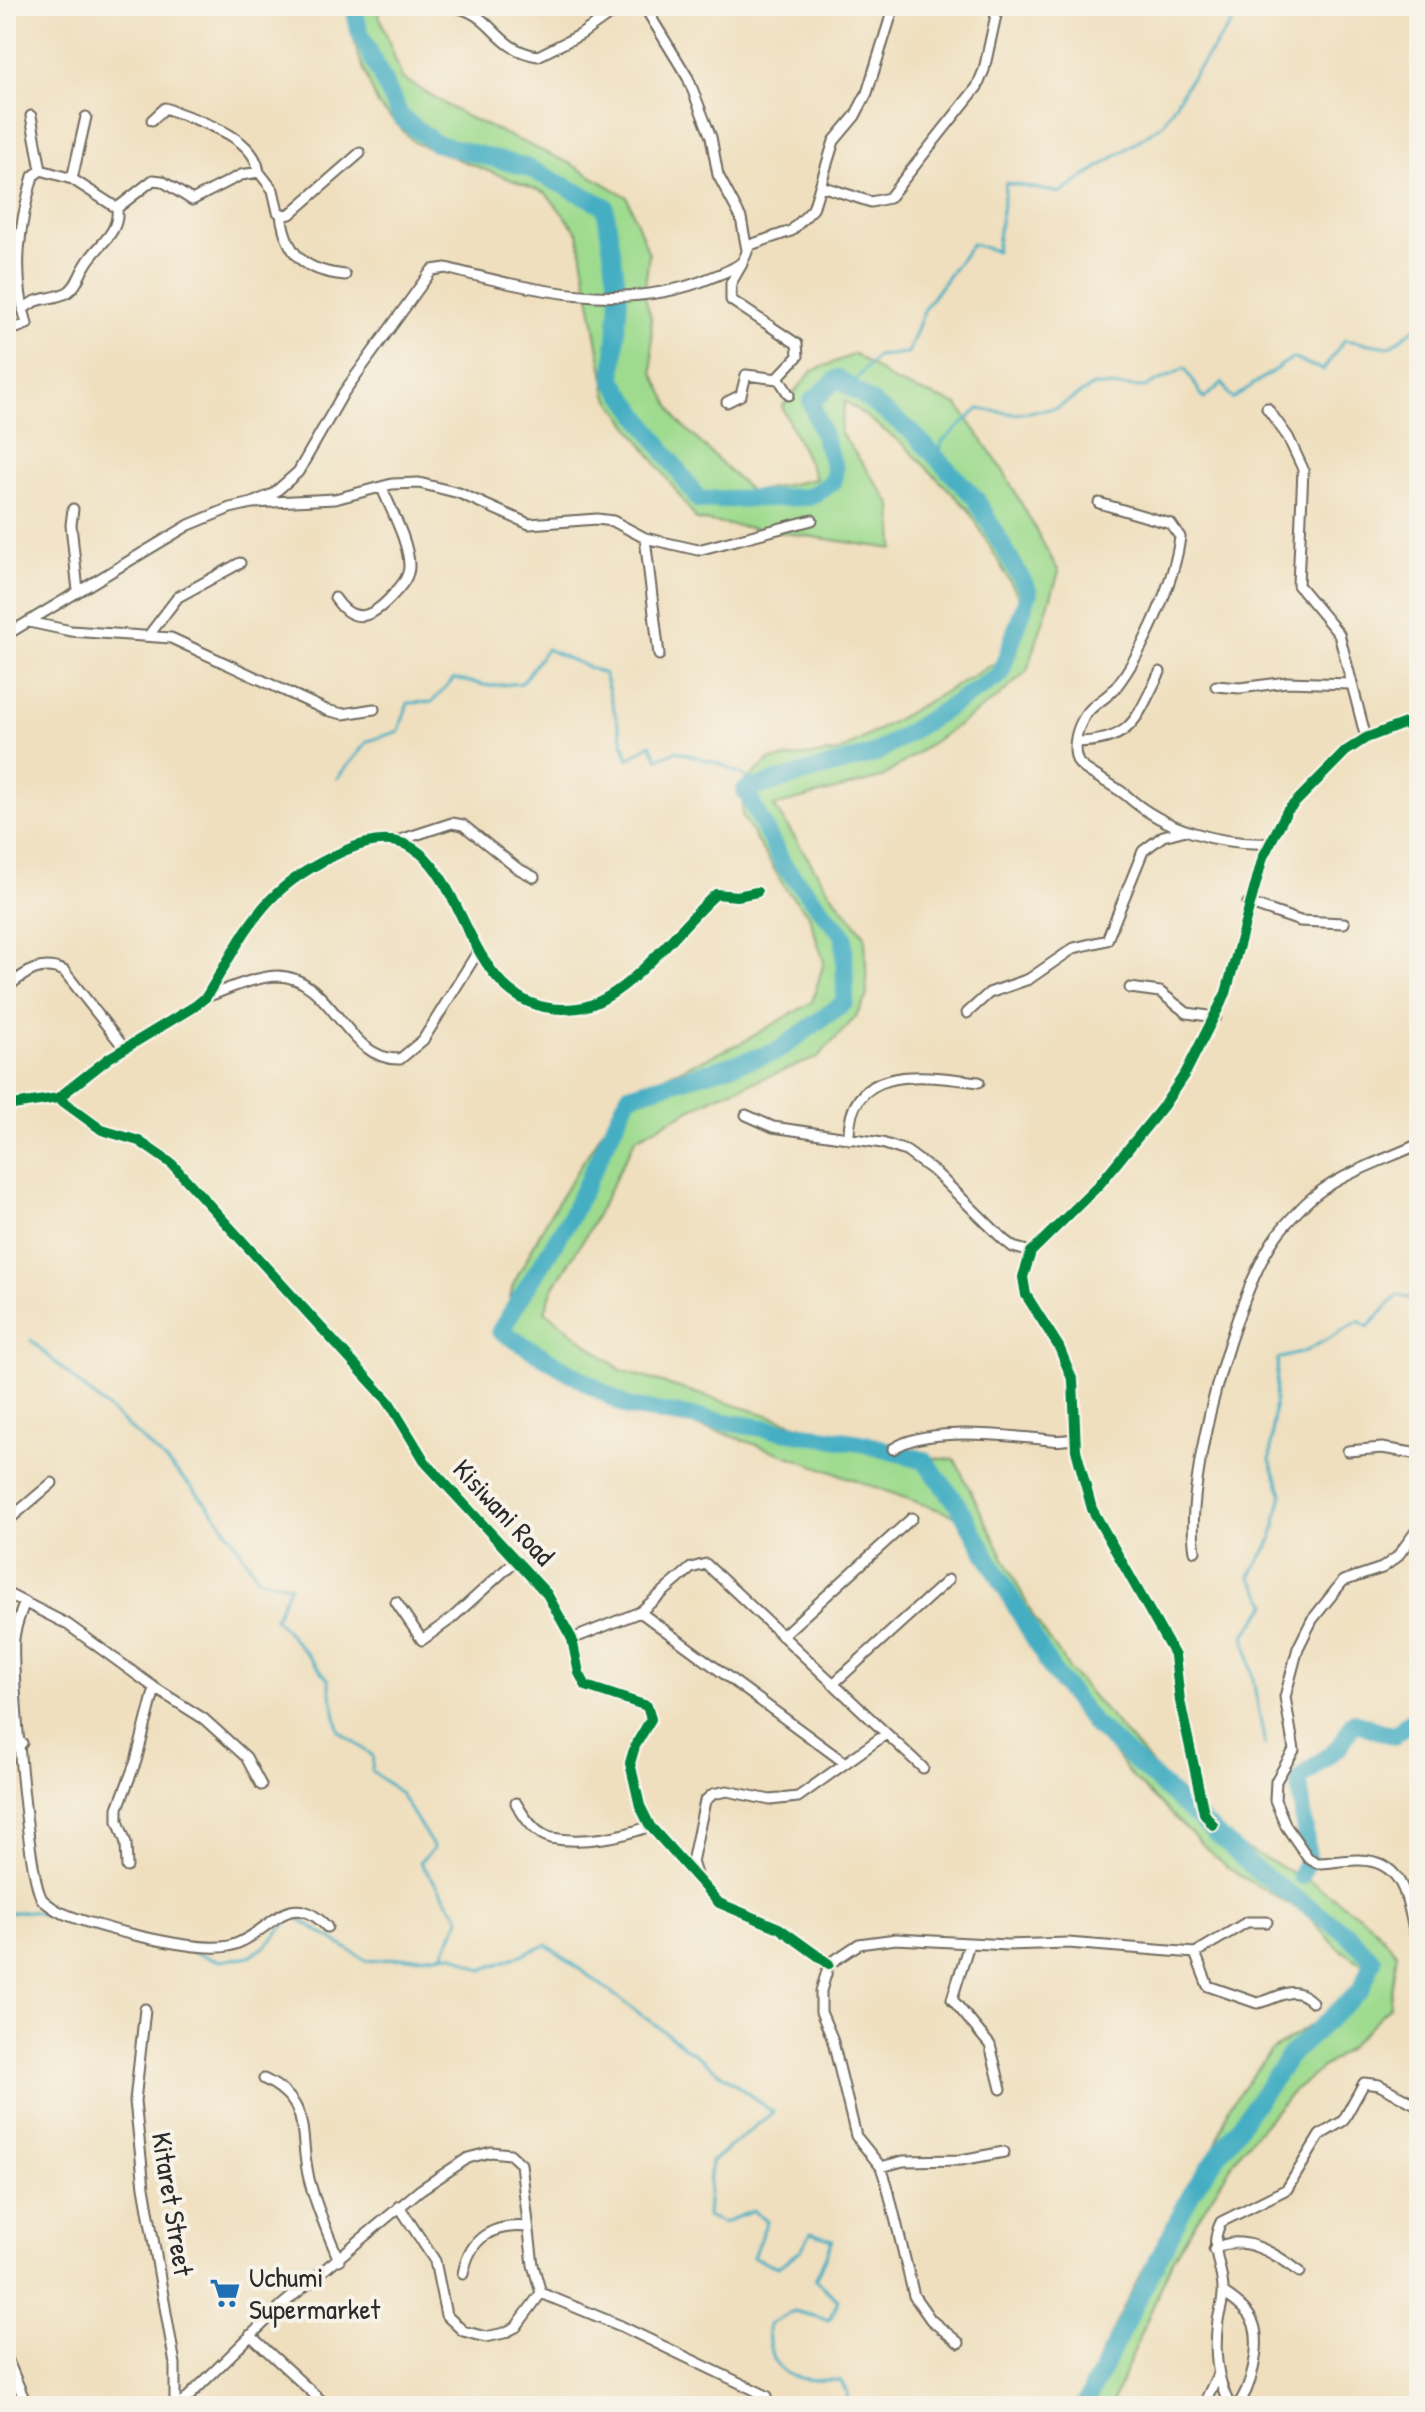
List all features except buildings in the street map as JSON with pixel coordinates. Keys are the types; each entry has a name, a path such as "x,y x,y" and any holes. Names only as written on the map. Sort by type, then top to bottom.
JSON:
{"street":[{"path":"449,6 472,10 484,18 503,43 538,56 580,35 621,6"},
{"path":"663,6 647,10 688,78 711,137 718,175 741,218 747,250"},
{"path":"778,379 799,350 785,333 731,300 731,283 747,250 756,242 791,231 806,219 821,186 834,141 864,100 894,6"},
{"path":"821,186 871,202 895,195 977,87 984,70 998,6"},
{"path":"152,120 165,108 212,127 251,151 259,172 268,180 289,245 309,267 345,275"},
{"path":"31,116 41,170"},
{"path":"72,179 86,117"},
{"path":"281,215 290,214 360,153"},
{"path":"41,170 72,179 117,208"},
{"path":"6,332 26,326 18,241 33,176 41,170"},
{"path":"117,208 153,180 162,181 192,200 241,175 259,172"},
{"path":"23,310 35,299 64,294 75,286 86,262 109,239 118,216 117,208"},
{"path":"252,503 273,494 298,472 344,392 432,270 446,268 551,294 618,296 690,287 743,261"},
{"path":"727,402 741,395 746,375 778,379 789,395"},
{"path":"1267,408 1288,437 1303,469 1298,585 1339,634 1366,738"},
{"path":"6,635 189,525 230,508 252,503 335,499 419,483 459,493 529,524 597,519 613,521 645,538 698,550 812,520"},
{"path":"335,598 353,616 365,617 378,611 408,577 409,560 382,488"},
{"path":"1099,503 1171,524 1180,537 1178,554 1164,597 1125,671 1113,690 1085,714 1075,753 1081,767 1107,780 1147,814 1186,830 1268,843"},
{"path":"73,509 71,525 78,591"},
{"path":"645,538 659,655"},
{"path":"149,635 178,597 240,563"},
{"path":"29,622 71,631 149,635 197,647 326,710 343,714 374,709"},
{"path":"1076,742 1110,738 1129,728 1160,672"},
{"path":"1216,686 1240,688 1287,682 1350,684"},
{"path":"1213,1825 1204,1813 1180,1701 1175,1656 1092,1509 1078,1463 1073,1381 1059,1347 1024,1286 1023,1277 1031,1252 1098,1186 1164,1105 1216,1017 1231,978 1248,903 1268,843 1301,795 1346,751 1366,738 1419,718"},
{"path":"206,997 238,938 285,885 306,870 351,847 379,839 400,840 452,823 463,825 517,868 534,877"},
{"path":"967,1013 989,993 1029,979 1074,948 1107,940 1120,900 1143,851 1163,836 1186,830"},
{"path":"400,840 423,854 435,869 495,979 526,1002 579,1008 604,999 657,955 716,894 737,896 757,892"},
{"path":"1248,903 1300,921 1344,923"},
{"path":"6,1106 58,1098 125,1049 156,1033 206,997 276,976 293,978 309,986 374,1055 400,1059 423,1040 451,989 479,950"},
{"path":"6,988 38,967 52,966 64,971 125,1049"},
{"path":"1130,988 1160,992 1187,1013 1216,1017"},
{"path":"849,1139 849,1121 854,1107 867,1092 883,1081 922,1075 979,1082"},
{"name":"Kisiwani Road","path":"58,1098 102,1130 156,1151 184,1176 389,1402 426,1463 547,1594 572,1639 579,1673 586,1686 639,1701 650,1713 650,1723 635,1746 630,1763 640,1806 650,1826 698,1881 728,1909 779,1928 829,1964"},
{"path":"746,1115 773,1127 894,1146 918,1158 1004,1240 1031,1252"},
{"path":"1195,1551 1196,1496 1223,1361 1239,1314 1271,1245 1308,1200 1419,1144"},
{"path":"893,1449 911,1440 954,1436 994,1435 1057,1441 1075,1438"},
{"path":"1348,1451 1382,1448 1419,1454"},
{"path":"6,1522 52,1483"},
{"path":"782,1636 912,1518"},
{"path":"1419,1527 1397,1557 1382,1568 1343,1581 1312,1620 1298,1648 1285,1697 1294,1750 1276,1781 1275,1800 1280,1815 1308,1858 1317,1863 1378,1862 1395,1874 1406,1890 1419,1949"},
{"path":"396,1602 422,1640 451,1619 515,1561"},
{"path":"572,1639 640,1612 691,1568 706,1564 923,1768"},
{"path":"833,1684 948,1580"},
{"path":"6,1593 67,1624 155,1688 204,1719 246,1757 261,1785"},
{"path":"24,1604 14,1651 35,1880 42,1900 59,1911 136,1935 208,1946 243,1942 290,1909 305,1910 327,1927"},
{"path":"640,1612 845,1763"},
{"path":"127,1867 118,1808 136,1761 155,1688"},
{"path":"698,1881 692,1862 705,1801 713,1794 727,1791 770,1800 798,1797 886,1734"},
{"path":"6,1738 22,1743"},
{"path":"516,1803 525,1819 550,1838 616,1836 650,1826"},
{"path":"959,2343 931,2320 914,2296 881,2167 856,2136 832,2038 821,2012 821,1991 829,1964 859,1944 934,1939 969,1944 1068,1943 1195,1953 1247,1922 1267,1922"},
{"path":"969,1944 952,1999 990,2045 1001,2089"},
{"path":"1195,1953 1208,1986 1257,2003 1286,1992 1299,1992 1312,2002"},
{"name":"Kitaret Street","path":"145,2009 135,2101 144,2187 175,2364 177,2406"},
{"path":"264,2079 290,2098 302,2118 309,2180 339,2260"},
{"path":"1230,2406 1218,2374 1217,2328 1223,2293 1214,2250 1221,2222 1287,2189 1320,2135 1343,2121 1364,2083 1379,2085 1419,2106"},
{"path":"177,2406 250,2335 399,2206 468,2158 501,2152 515,2157 521,2164 528,2227 541,2293 516,2327 486,2337 463,2331 446,2315 435,2261 399,2206"},
{"path":"881,2167 903,2161 961,2160 1004,2152"},
{"path":"463,2274 466,2256 484,2234 501,2226 528,2227"},
{"path":"1214,2250 1232,2244 1261,2249 1300,2272"},
{"path":"541,2293 621,2326 767,2396"},
{"path":"1223,2293 1239,2306 1255,2328 1251,2370 1237,2406"},
{"path":"250,2335 327,2406"},
{"path":"6,2356 27,2406"},
{"path":"1203,2406 1218,2374"}],"green space":[{"path":"347,6 376,6 402,78 465,116 569,163 627,197 649,254 644,293 651,318 653,373 678,421 751,492 816,479 782,407 812,371 855,354 895,382 958,405 1004,472 1059,572 1027,671 997,698 881,778 774,806 830,892 865,935 867,996 855,1018 817,1058 717,1096 636,1138 588,1232 553,1288 545,1311 621,1370 891,1453 955,1460 1034,1618 1073,1674 1209,1830 1313,1883 1370,1923 1397,1953 1389,2007 1348,2048 1294,2090 1241,2150 1173,2258 1111,2406 1076,2406 1138,2278 1211,2158 1229,2107 1270,2052 1353,1997 1372,1971 1336,1946 1307,1915 1226,1867 1132,1777 1069,1693 1029,1632 970,1521 723,1433 624,1407 501,1336 513,1285 549,1216 626,1093 739,1044 812,1002 824,962 809,915 787,891 742,816 744,782 770,760 839,752 997,662 1020,599 969,510 904,445 845,401 840,432 892,505 894,549 697,520 607,395 578,233 546,193 415,143 378,105 357,52"}],"waterway":[{"path":"354,6 359,31 401,117 435,143 526,167 605,206 619,298 613,380 699,500 809,497 833,482 835,469 811,402 838,378 911,431 976,499 1029,592 1000,675 874,754 745,790 784,866 844,936 845,1002 776,1052 629,1095 570,1218 500,1331 628,1407 861,1443 924,1460 958,1505 1052,1670 1093,1723 1256,1870 1347,1934 1373,1960 1361,1990 1292,2053 1193,2190 1084,2406"},
{"path":"850,386 877,356 908,353 926,306 972,244 996,251 1006,183 1061,193 1163,124 1189,81 1235,19 1251,6"},
{"path":"939,460 942,442 979,409 1014,414 1057,408 1093,386 1146,387 1185,368 1204,399 1222,383 1232,399 1292,358 1323,370 1344,340 1389,347 1419,325"},
{"path":"337,778 368,741 399,731 408,703 432,702 454,679 490,686 522,683 546,649 604,674 628,759 651,744 658,759 676,751 720,764 763,785"},
{"path":"1265,1745 1245,1635 1268,1604 1250,1576 1272,1539 1282,1493 1270,1460 1278,1359 1306,1351 1359,1321 1368,1327 1398,1295 1419,1301"},
{"path":"31,1340 186,1481 220,1521 259,1579 290,1585 275,1618 328,1679 339,1731 373,1756 372,1771 400,1793 434,1848 420,1862 460,1918 443,1954"},
{"path":"1301,1876 1308,1858 1299,1779 1340,1746 1354,1722 1394,1736 1419,1713 1415,1660 1419,1661"},
{"path":"6,1913 31,1911 140,1945 179,1948 221,1961 250,1956 266,1946 293,1915 367,1961 453,1954 482,1970 547,1945 773,2112 711,2162 707,2216 722,2223 753,2211 767,2221 753,2257 778,2267 801,2250 811,2233 833,2240 815,2280 838,2300 829,2320 794,2311 768,2325 769,2343 778,2366 786,2373 809,2379 840,2380 848,2394 844,2406"}],"cycle path":[{"path":"1213,1825 1204,1813 1180,1701 1175,1656 1092,1509 1076,1450 1073,1381 1059,1347 1026,1295 1023,1277 1031,1252 1098,1186 1164,1105 1186,1072 1226,993 1263,857 1287,811 1346,751 1366,738 1419,718"},
{"path":"6,1106 58,1098 109,1058 195,1006 206,997 247,929 275,894 316,865 344,851 388,841 419,852 441,878 479,950 502,983 533,1004 578,1008 597,1002 634,977 716,894 737,896 757,892"},
{"path":"58,1098 102,1130 139,1141 172,1164 389,1402 426,1463 547,1594 572,1639 579,1673 586,1686 647,1706 651,1719 635,1746 630,1763 640,1806 650,1826 719,1903 779,1928 829,1964"}],"place":[{"name":"Uchumi Supermarket","path":"225,2293"}]}
